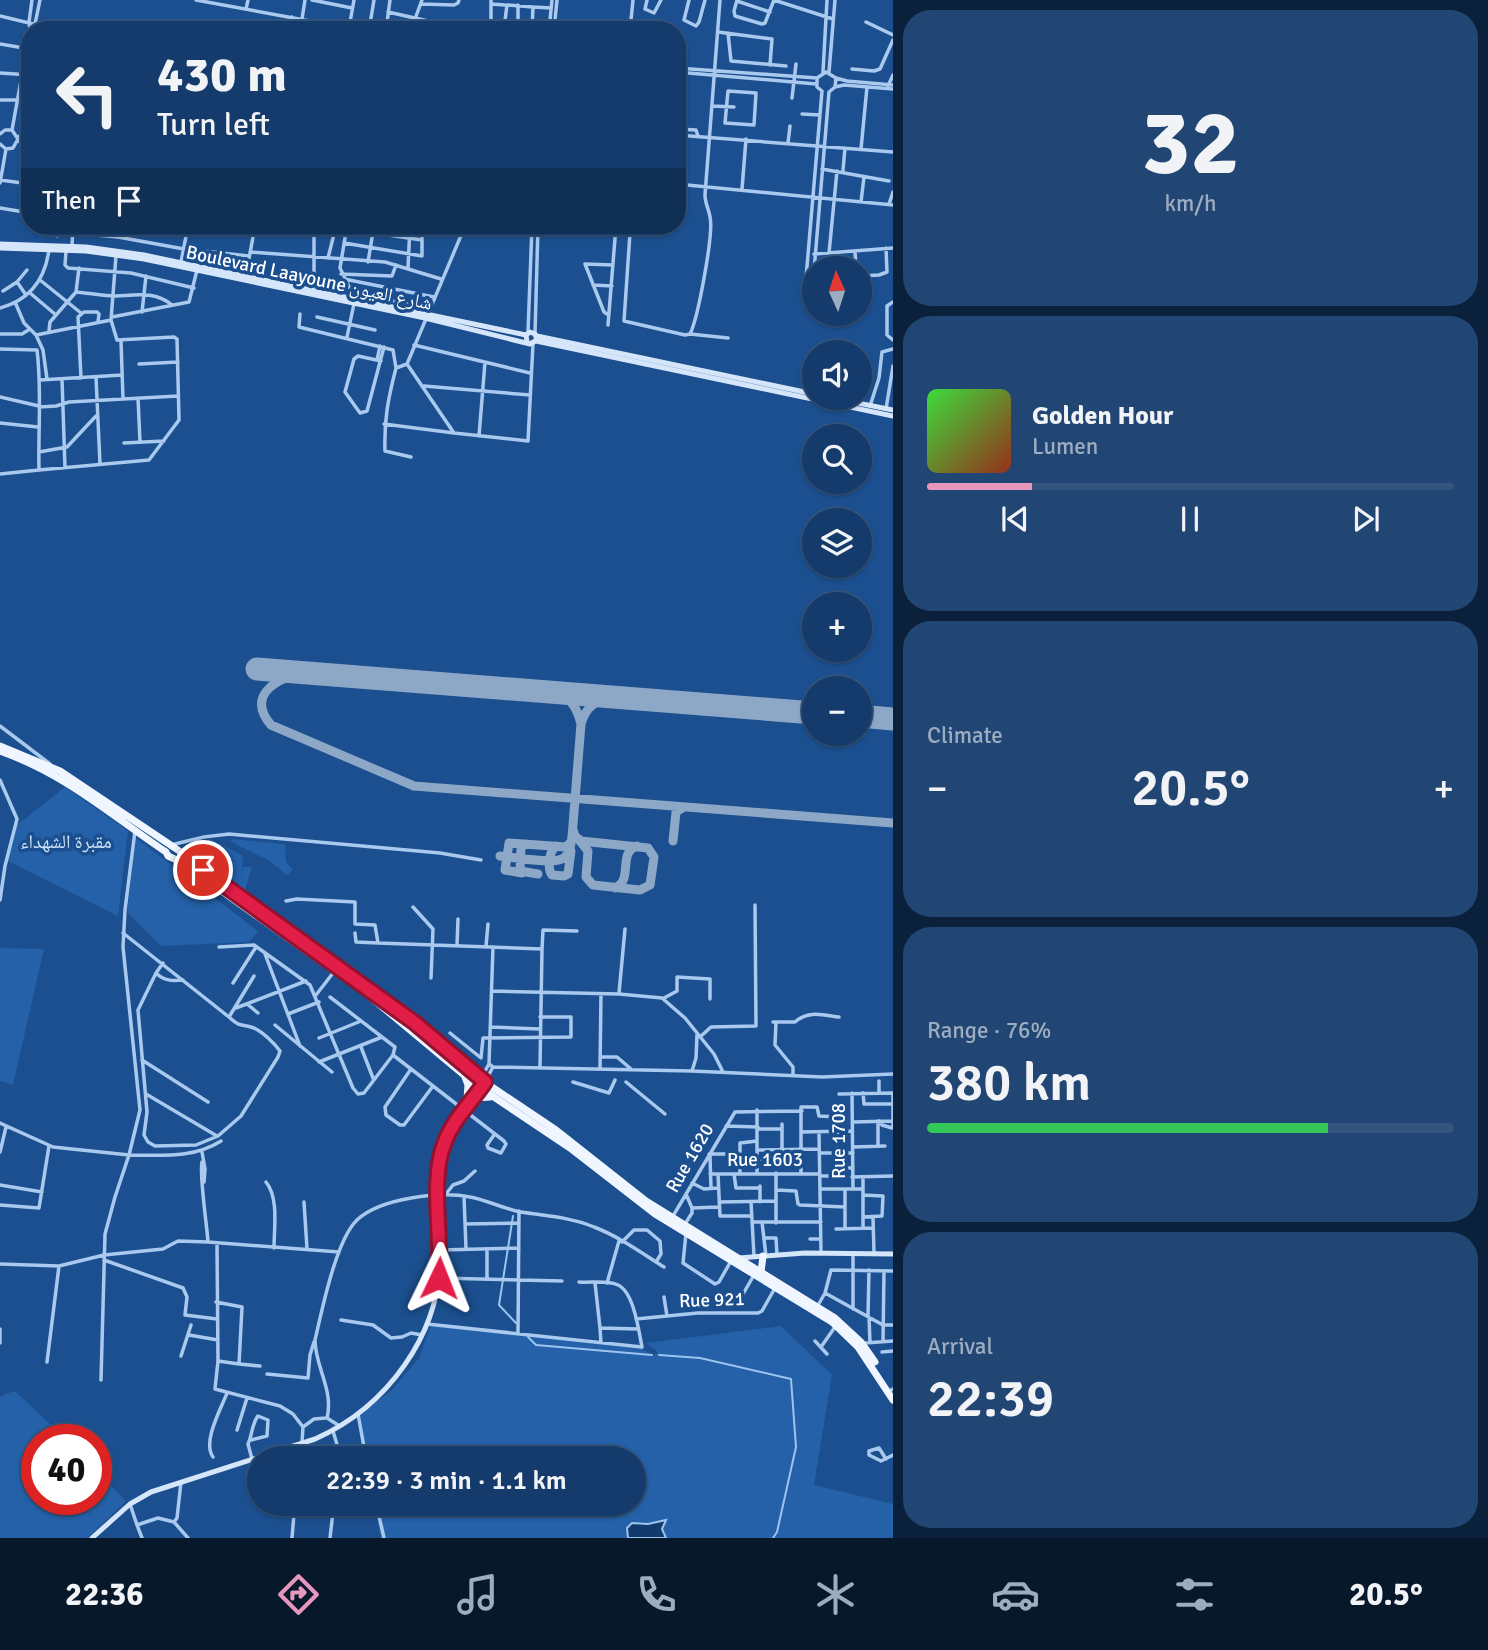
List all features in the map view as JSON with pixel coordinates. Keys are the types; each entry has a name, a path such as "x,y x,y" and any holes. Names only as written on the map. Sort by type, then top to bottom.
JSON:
{"main road":[{"path":"0,746 60,771 415,1023 493,1097 570,1148 657,1212 844,1325 861,1342 892,1391"},
{"path":"0,751 58,776 135,829 174,851 335,971 463,1073 556,1130 657,1212 672,1218 685,1229"},
{"path":"463,1073 468,1085 468,1103 483,1096 493,1097"},
{"path":"758,1273 761,1256"},
{"path":"758,1273 775,1288 836,1325 859,1347 893,1399"}],"street":[{"path":"29,21 32,0"},
{"path":"35,21 40,0"},
{"path":"196,0 227,3 312,21"},
{"path":"246,9 248,0"},
{"path":"302,19 305,0"},
{"path":"312,0 352,8"},
{"path":"350,21 354,0"},
{"path":"370,21 374,0"},
{"path":"387,21 390,0"},
{"path":"415,19 422,2 454,5 459,0"},
{"path":"552,21 551,8 555,0"},
{"path":"553,21 555,0"},
{"path":"631,21 633,0"},
{"path":"647,0 645,9 654,13 661,0"},
{"path":"689,0 684,20 696,26 705,0"},
{"path":"690,334 710,239 711,218 706,206 706,186 720,0"},
{"path":"770,12 737,1 734,15 764,24 770,12 774,0 833,19"},
{"path":"817,81 823,72 827,0"},
{"path":"829,72 835,0"},
{"path":"491,21 491,2 551,8"},
{"path":"504,21 505,5"},
{"path":"518,5 518,21"},
{"path":"532,21 533,7"},
{"path":"388,12 427,21"},
{"path":"0,16 24,21"},
{"path":"852,69 880,69 893,38 866,22"},
{"path":"718,32 772,39 771,65"},
{"path":"729,33 729,58 732,61 786,66"},
{"path":"0,44 21,48"},
{"path":"792,98 796,64"},
{"path":"686,71 817,81"},
{"path":"823,72 829,72 836,78 847,81 890,87"},
{"path":"0,73 21,73"},
{"path":"890,87 893,75"},
{"path":"835,87 836,78"},
{"path":"811,254 813,283 809,286 806,281 822,169 822,91 817,81"},
{"path":"21,84 12,130 21,140"},
{"path":"815,218 814,197 829,92 844,85 890,87"},
{"path":"861,149 867,87"},
{"path":"729,90 755,93 757,98 754,125 726,123 726,107 729,90"},
{"path":"822,91 829,92"},
{"path":"0,100 18,100"},
{"path":"712,106 734,107"},
{"path":"802,114 820,115"},
{"path":"788,143 790,127"},
{"path":"686,129 696,130 698,136"},
{"path":"0,134 5,130 12,130"},
{"path":"686,135 893,152"},
{"path":"0,144 6,149 13,148 21,136"},
{"path":"742,189 746,139"},
{"path":"829,253 835,199 845,148"},
{"path":"6,149 0,181 21,183"},
{"path":"822,169 889,181"},
{"path":"861,202 864,177"},
{"path":"686,185 891,204 893,192"},
{"path":"0,208 21,212"},
{"path":"72,246 73,235"},
{"path":"96,235 184,249 393,264 441,279"},
{"path":"181,264 186,235"},
{"path":"245,278 253,235"},
{"path":"314,235 314,293"},
{"path":"328,258 334,235"},
{"path":"346,235 340,259 343,276 355,301 347,337"},
{"path":"368,262 373,235"},
{"path":"385,235 422,240"},
{"path":"408,268 410,235"},
{"path":"344,243 422,256 422,235"},
{"path":"396,368 407,364 461,235"},
{"path":"532,235 527,334 533,340"},
{"path":"384,424 528,441 538,235"},
{"path":"608,325 615,235"},
{"path":"630,235 624,321 662,330 728,338"},
{"name":"Boulevard Laayoune شارع العيون","path":"0,246 72,246 181,264 314,293 427,313 533,340 893,416"},
{"name":"Boulevard Laayoune شارع العيون","path":"0,246 117,253"},
{"path":"872,275 887,272 886,248"},
{"path":"811,254 893,248"},
{"path":"0,307 28,294 40,280 47,264 49,250"},
{"path":"66,251 66,267 146,276 194,288"},
{"path":"343,276 392,276 394,251"},
{"path":"855,251 855,256"},
{"path":"0,474 149,460 179,420 177,339 174,337 121,341 115,337 111,318 117,253"},
{"path":"608,314 604,312 585,263 613,265"},
{"name":"Boulevard Laayoune شارع العيون","path":"181,264 197,270 245,278"},
{"path":"49,331 50,322 76,292 79,268"},
{"path":"3,290 17,282 27,270"},
{"path":"36,334 189,302 197,270"},
{"path":"142,312 146,276"},
{"path":"343,276 434,297"},
{"path":"40,280 81,313 97,312 98,322"},
{"path":"17,282 28,294 56,314"},
{"path":"593,285 612,286"},
{"path":"76,292 113,296 143,294 160,298 172,306"},
{"name":"Boulevard Laayoune شارع العيون","path":"355,301 378,303 507,332 527,334"},
{"path":"15,302 24,323 36,334 47,379"},
{"path":"893,302 885,311 887,335 893,340"},
{"path":"81,313 78,317 81,378"},
{"path":"300,314 299,327 382,346 394,352 396,368 388,393 384,424 386,452 411,457"},
{"path":"317,317 375,330"},
{"path":"0,334 22,334 30,329"},
{"name":"Boulevard Laayoune شارع العيون","path":"533,340 802,392"},
{"path":"121,341 123,399"},
{"path":"414,345 530,373"},
{"path":"379,361 357,356 353,363 345,389 347,397 360,413 368,411 379,361 382,346"},
{"path":"0,349 40,350"},
{"path":"872,400 879,378 881,352 893,349"},
{"path":"39,470 40,350"},
{"path":"139,364 177,362"},
{"path":"479,436 485,362"},
{"path":"407,364 454,433"},
{"path":"886,409 893,366"},
{"path":"40,380 122,375"},
{"path":"96,377 100,464"},
{"path":"62,379 65,468"},
{"path":"423,386 530,395"},
{"path":"0,398 39,407 69,402 178,396"},
{"path":"138,398 140,442"},
{"path":"872,406 893,410"},
{"path":"39,452 64,449 97,414"},
{"path":"0,423 38,427"},
{"path":"124,443 164,441"},
{"path":"0,726 60,771"},
{"path":"0,780 17,819 0,900"},
{"path":"101,1380 105,1234 139,1121 140,1101 123,944 135,829"},
{"path":"174,851 188,841 204,837 240,835 440,853 481,860"},
{"path":"174,851 183,849 188,841"},
{"path":"286,901 355,901 355,924 375,925 379,943"},
{"path":"700,1037 711,1027 756,1026 755,905"},
{"path":"413,907 433,929 432,978"},
{"path":"457,946 458,919"},
{"path":"486,947 488,924"},
{"path":"619,994 625,929"},
{"path":"540,1067 543,930 577,931"},
{"path":"0,1123 49,1146 73,1151 178,1155 202,1152 241,1116 280,1054 279,1048 257,1030 237,1026 123,933"},
{"path":"355,933 356,942 542,948"},
{"path":"123,944 137,944"},
{"path":"233,984 257,946"},
{"path":"219,947 257,946 306,981 316,995 352,1088 358,1094 364,1093 393,1055 395,1047 330,997"},
{"path":"293,1446 340,1427 384,1391 400,1371 428,1324 439,1278 438,1168 442,1150 448,1133 491,1065 489,1037 493,947"},
{"path":"264,952 300,1046"},
{"path":"163,963 138,1010 147,1112 144,1135 148,1142 155,1146 196,1145 219,1138"},
{"path":"316,995 335,971"},
{"path":"156,973 164,979 183,980"},
{"path":"229,1017 254,976"},
{"path":"492,991 619,994 662,998 677,991 677,977 710,979 710,999"},
{"path":"236,1008 306,981"},
{"path":"600,1069 601,994"},
{"path":"662,998 697,1032 724,1073"},
{"path":"288,1014 319,1002"},
{"path":"247,1004 258,1013"},
{"path":"793,1076 793,1067 775,1045 774,1022 795,1022 812,1013 839,1017"},
{"path":"450,1033 481,1058 483,1038 572,1037 571,1017 540,1017"},
{"path":"319,1038 360,1021"},
{"path":"275,1025 332,1072"},
{"path":"490,1027 540,1029"},
{"path":"692,1070 696,1058 697,1032"},
{"path":"319,1062 382,1037"},
{"path":"361,1047 374,1079"},
{"path":"393,1055 433,1086 468,1103 494,1135 506,1142 501,1153 488,1148 494,1135"},
{"path":"600,1057 617,1057 631,1069"},
{"path":"142,1060 208,1102"},
{"path":"491,1065 692,1070 793,1076 893,1074"},
{"path":"411,1069 384,1110 386,1115 402,1126 408,1122 433,1086"},
{"path":"573,1082 609,1093 615,1080"},
{"path":"879,1081 880,1104"},
{"path":"626,1082 665,1114"},
{"name":"Rue 1708","path":"852,1093 853,1189"},
{"path":"863,1093 864,1104 893,1104"},
{"path":"839,1094 893,1093 893,1128 878,1121"},
{"path":"146,1094 219,1138"},
{"path":"757,1173 757,1110 818,1107 819,1116 837,1116 837,1153"},
{"path":"801,1109 801,1174"},
{"name":"Rue 1620","path":"672,1218 726,1126 727,1117 734,1113 757,1110"},
{"path":"878,1121 878,1146"},
{"path":"853,1122 892,1121"},
{"path":"0,1152 6,1126"},
{"path":"726,1126 782,1127 782,1149"},
{"path":"801,1132 853,1131"},
{"path":"819,1132 821,1252"},
{"path":"757,1141 740,1142 736,1188 760,1187 760,1202"},
{"path":"0,1205 38,1209 49,1146"},
{"path":"853,1147 885,1146"},
{"path":"757,1150 800,1149 853,1153"},
{"path":"202,1152 208,1242"},
{"path":"711,1188 709,1154 740,1154"},
{"path":"757,1159 801,1159"},
{"name":"Rue 1603","path":"710,1174 836,1175 838,1168 852,1168"},
{"path":"446,1194 453,1185 464,1181 475,1171"},
{"path":"776,1173 776,1223"},
{"path":"718,1174 720,1216 776,1223 821,1223"},
{"path":"852,1177 893,1176"},
{"path":"863,1177 863,1228"},
{"path":"266,1182 272,1191 274,1248"},
{"path":"692,1183 704,1189 718,1188"},
{"path":"0,1185 43,1192"},
{"path":"820,1189 863,1189"},
{"path":"845,1189 845,1229"},
{"path":"776,1190 796,1191 798,1205 845,1207"},
{"path":"267,1374 307,1378 310,1354 339,1252 355,1222 384,1205 446,1194 464,1196 519,1211 551,1214 606,1232 664,1267"},
{"path":"686,1194 692,1208 685,1229 683,1263 715,1284 734,1260 821,1252 893,1254"},
{"path":"863,1195 883,1196 883,1216 863,1217"},
{"path":"464,1196 466,1249"},
{"path":"304,1202 307,1249"},
{"path":"751,1202 752,1228 761,1256"},
{"path":"692,1208 776,1202"},
{"path":"518,1333 519,1211"},
{"path":"873,1217 874,1254"},
{"path":"761,1256 765,1238 762,1222"},
{"path":"465,1224 519,1223"},
{"path":"752,1228 762,1228"},
{"path":"836,1229 873,1228"},
{"path":"607,1283 621,1241 634,1230 647,1230 660,1241 661,1254 656,1262"},
{"path":"765,1238 776,1238 777,1255"},
{"path":"810,1239 820,1239"},
{"path":"0,1265 59,1266 163,1249 178,1241 339,1252"},
{"path":"217,1243 218,1361 215,1390 287,1409 303,1427"},
{"path":"440,1250 519,1248"},
{"path":"486,1278 487,1249"},
{"path":"853,1253 853,1309"},
{"path":"104,1258 183,1288 187,1297 185,1315 218,1319"},
{"path":"47,1362 59,1266"},
{"path":"869,1270 867,1343 893,1341"},
{"path":"883,1342 884,1270"},
{"path":"817,1307 825,1293 830,1271 893,1271"},
{"path":"739,1301 758,1273"},
{"path":"439,1278 562,1280"},
{"path":"428,1324 642,1347 627,1293 618,1285 579,1282"},
{"path":"595,1283 601,1343"},
{"name":"Rue 921","path":"636,1319 760,1312 775,1288"},
{"path":"825,1293 883,1325 893,1325"},
{"path":"664,1297 667,1316"},
{"path":"216,1302 242,1306 239,1364"},
{"path":"341,1320 373,1325 391,1338 411,1333 422,1335"},
{"path":"181,1356 191,1325"},
{"path":"821,1348 836,1325"},
{"path":"600,1328 638,1329"},
{"path":"0,1329 0,1343"},
{"path":"189,1335 218,1340"},
{"path":"315,1340 316,1354 330,1400 327,1418"},
{"path":"815,1341 827,1354"},
{"path":"882,1352 893,1351"},
{"path":"218,1361 260,1366"},
{"path":"213,1457 209,1450 213,1428 227,1393"},
{"path":"236,1430 247,1398"},
{"path":"358,1414 363,1446"},
{"path":"249,1446 257,1416 268,1420 268,1436 251,1440"},
{"path":"299,1444 303,1427 314,1419 327,1418 340,1427"},
{"path":"333,1431 337,1446"},
{"path":"887,1459 879,1448 869,1451 870,1456 881,1461 887,1459 893,1455"},
{"path":"92,1538 130,1504 151,1492 247,1461"},
{"path":"174,1522 179,1509 181,1482"},
{"path":"130,1504 142,1538"},
{"path":"292,1538 294,1516"},
{"path":"330,1538 333,1516"},
{"path":"379,1516 384,1538"},
{"path":"137,1525 158,1518 174,1522 188,1538"}],"green space":[{"name":"مقبرة الشهداء","path":"65,787 128,831 118,916 8,861 17,825"},
{"path":"136,838 258,931 249,942 161,946 127,912"},
{"path":"211,839 243,856 241,883 243,867 252,867 244,893 240,890 239,896 186,848"},
{"path":"232,839 285,844 286,862 293,870 287,875 268,860 231,842"},
{"path":"0,948 44,949 13,1085 0,1081"},
{"path":"431,1325 630,1346 643,1349 653,1356 658,1352 646,1343 781,1326 832,1375 814,1485 893,1504 893,1538 381,1538 377,1516 646,1516 646,1446 363,1446 357,1416 391,1391 419,1358"},
{"path":"16,1392 50,1424 21,1424 21,1515 112,1515 88,1538 0,1538 0,1397"},
{"path":"112,1487 126,1501 112,1515"}],"shaded area":[{"path":"666,1520 662,1529 666,1538 628,1538 627,1528 632,1523 648,1524"}],"waterway":[{"path":"513,1216 499,1305 516,1323"},
{"path":"528,1337 536,1345 652,1355"},
{"path":"659,1355 700,1358 791,1379 796,1447 777,1532 773,1538"}],"taxiway":[{"path":"305,673 276,683 263,696 264,714 271,725 414,786 893,823"},
{"path":"554,692 572,704 581,724 593,705 614,697"},
{"path":"500,856 552,861 568,854 572,837 581,724"},
{"path":"673,841 676,812 684,807"},
{"path":"573,830 581,841 648,848 654,857 650,885 640,890 593,885 586,877 588,851 579,840"},
{"path":"522,873 505,870 509,843 566,847 571,842"},
{"path":"526,844 521,847 520,871 538,874"},
{"path":"556,846 550,860 552,875 568,874 571,851"},
{"path":"615,888 624,879 628,854 637,846"}],"runway":[{"path":"257,669 802,712"},
{"path":"872,717 893,719"}],"route":[{"path":"203,870 415,1023 485,1082 454,1123 442,1150 438,1168 439,1278"}]}
